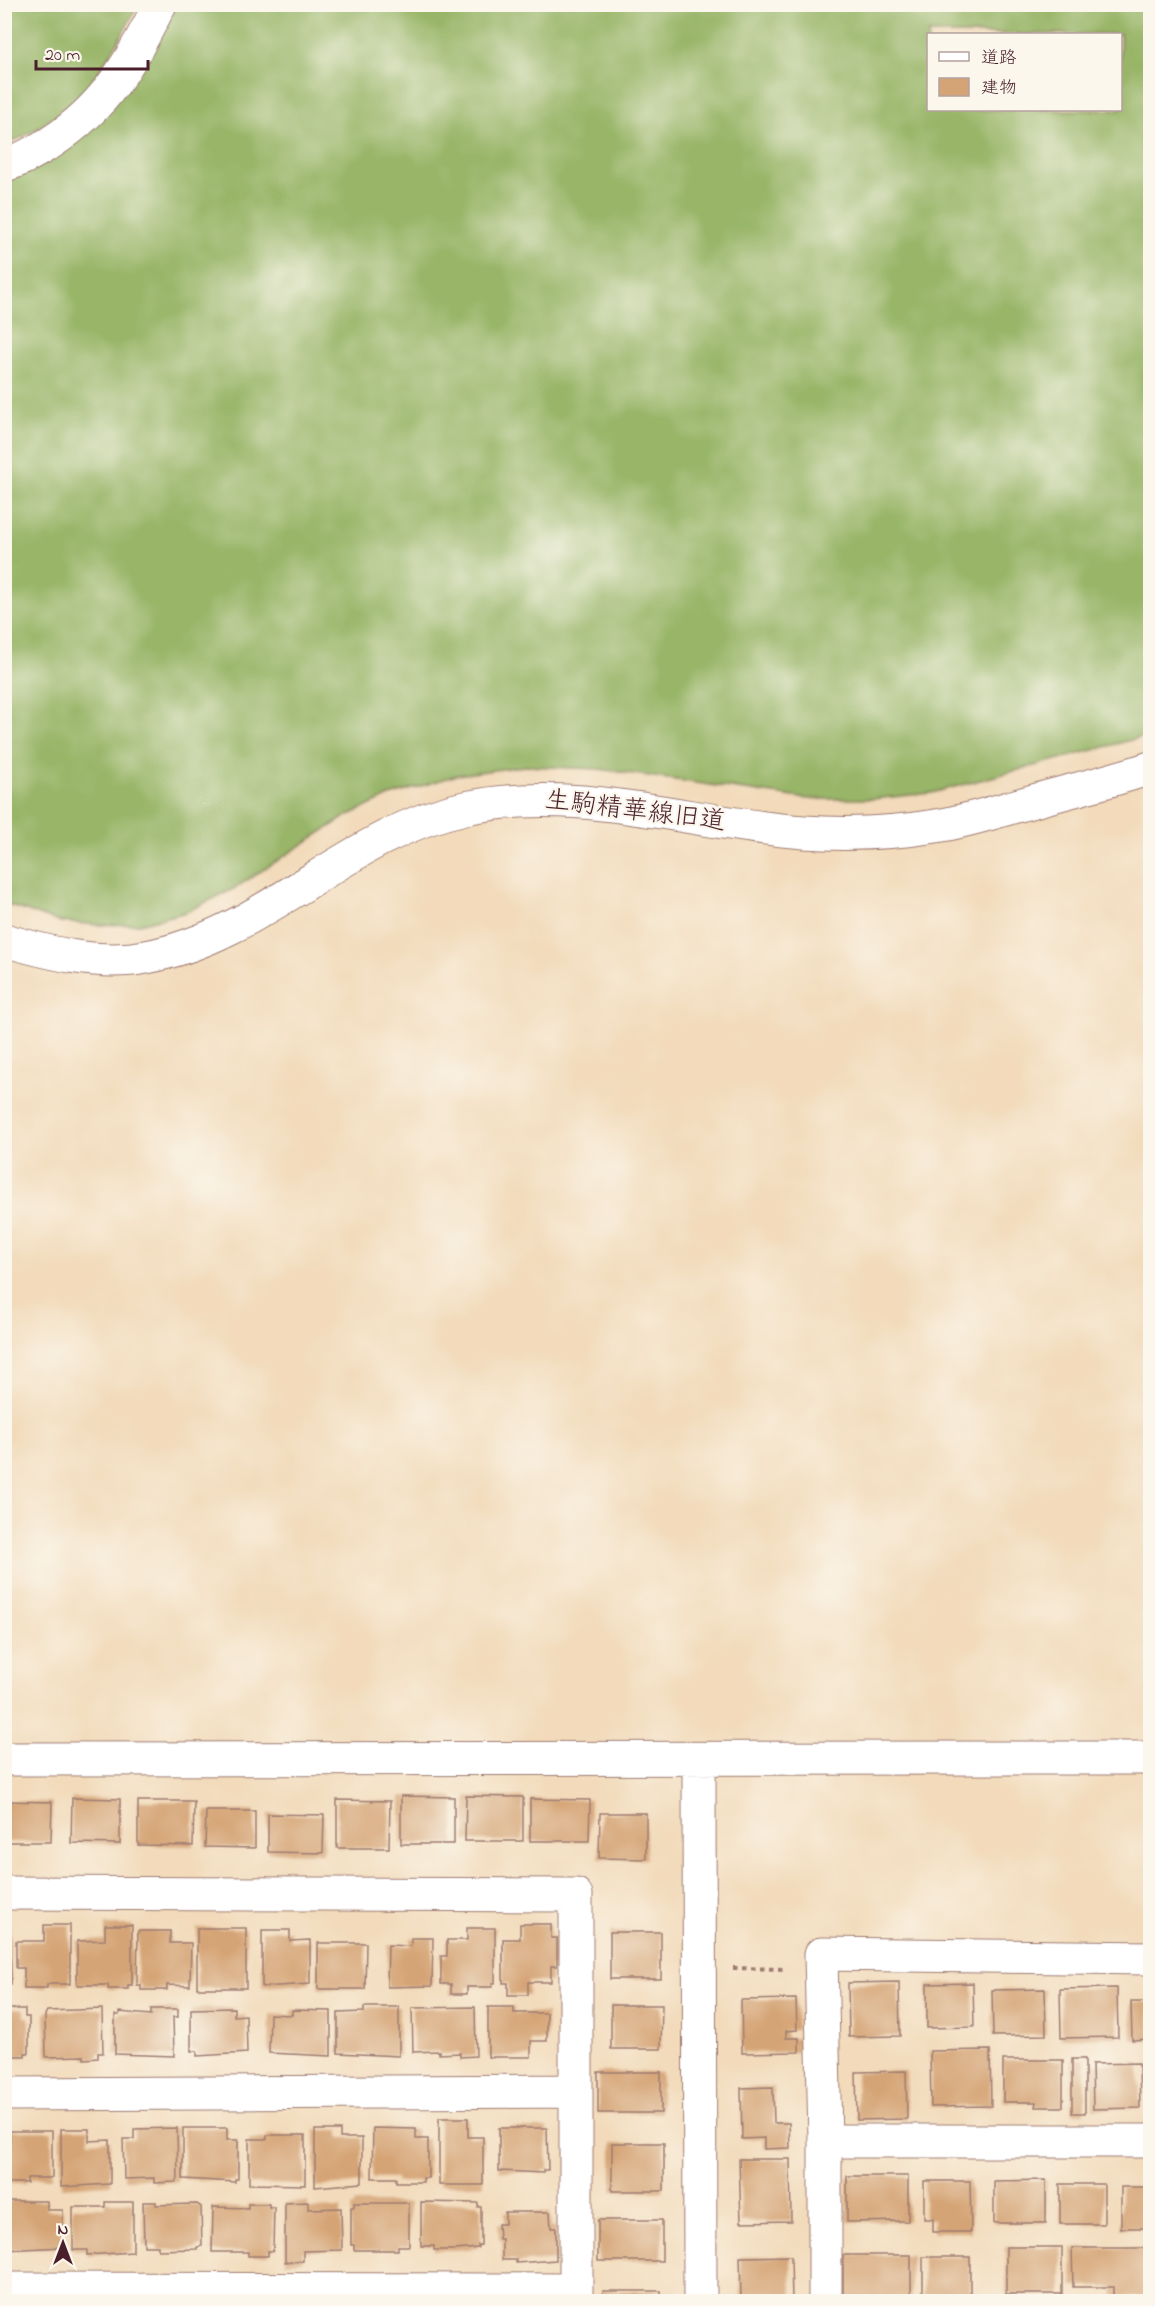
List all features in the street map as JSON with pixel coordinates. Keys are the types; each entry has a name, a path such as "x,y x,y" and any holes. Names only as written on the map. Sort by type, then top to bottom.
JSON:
{"street":[{"path":"4,165 40,149 73,128 99,103 129,65 160,4"},
{"name":"生駒精華線旧道","path":"4,940 54,955 99,959 144,957 198,943 251,917 361,847 403,827 464,808 526,800 596,803 805,832 874,833 938,826 1141,771"},
{"path":"4,1759 1150,1758"},
{"path":"699,1759 700,2301"},
{"path":"4,1893 576,1895 576,2296 4,2289"},
{"path":"825,2301 825,2141 821,1954 1150,1958"},
{"path":"4,2094 576,2091"},
{"path":"825,2141 1150,2141"}],"path":[{"path":"726,1968 821,1970"}],"green space":[{"path":"4,5 138,5 113,50 85,89 51,120 5,145"},
{"path":"172,5 1150,5 1150,735 932,793 872,799 808,799 599,769 525,766 457,775 390,796 345,817 235,888 186,912 139,924 100,925 60,922 5,904 4,177"}],"building":[{"path":"401,1796 454,1797 454,1844 401,1844"},
{"path":"466,1796 523,1797 523,1841 465,1841"},
{"path":"72,1798 120,1799 120,1844 71,1843"},
{"path":"530,1799 590,1800 589,1841 530,1841"},
{"path":"337,1800 390,1801 389,1848 337,1848"},
{"path":"4,1801 52,1802 51,1842 4,1842"},
{"path":"138,1801 194,1801 193,1846 138,1845"},
{"path":"206,1811 255,1811 255,1848 205,1847"},
{"path":"600,1813 646,1813 646,1859 599,1858"},
{"path":"268,1814 324,1815 323,1853 268,1852"},
{"path":"520,1924 551,1924 551,1938 557,1938 557,1966 551,1966 551,1982 528,1982 528,1995 508,1995 508,1983 503,1983 503,1939 520,1939"},
{"path":"4,1925 10,1925 11,1984 4,1984"},
{"path":"44,1925 70,1925 70,1984 47,1984 47,1988 24,1988 24,1968 16,1968 16,1941 44,1941"},
{"path":"105,1925 132,1925 132,1985 128,1985 128,1989 108,1989 108,1985 77,1985 77,1941 105,1940"},
{"path":"197,1928 246,1928 246,1988 197,1988"},
{"path":"467,1928 495,1928 495,1983 492,1983 492,1987 467,1987 467,1994 451,1994 451,1984 441,1984 441,1956 447,1956 447,1940 467,1940"},
{"path":"262,1930 290,1930 290,1941 310,1940 310,1984 262,1987"},
{"path":"138,1931 170,1931 170,1943 191,1943 190,1986 167,1985 167,1990 141,1990 141,1985 137,1985"},
{"path":"610,1932 661,1932 661,1979 610,1979"},
{"path":"411,1938 433,1938 432,1986 387,1987 388,1945 411,1946"},
{"path":"318,1943 366,1943 365,1989 318,1989"},
{"path":"899,1982 900,2036 849,2037 848,1983"},
{"path":"973,1983 974,2027 927,2028 927,1984"},
{"path":"1117,1988 1118,2037 1061,2038 1060,1989"},
{"path":"1045,1989 1046,2035 993,2036 992,1990"},
{"path":"796,1999 797,2030 786,2031 786,2038 799,2038 799,2052 742,2053 741,2000"},
{"path":"1131,2002 1150,2002 1150,2039 1132,2040"},
{"path":"611,2005 662,2005 661,2049 611,2049"},
{"path":"364,2007 399,2007 399,2056 338,2053 338,2013 364,2012"},
{"path":"475,2007 476,2056 460,2057 460,2053 439,2054 439,2051 413,2052 412,2008"},
{"path":"488,2007 514,2007 514,2013 547,2013 547,2041 531,2041 531,2057 488,2057"},
{"path":"234,2008 234,2016 246,2015 247,2053 197,2056 197,2051 191,2051 191,2009"},
{"path":"4,2009 25,2009 25,2017 29,2017 29,2053 25,2053 25,2056 4,2056"},
{"path":"102,2009 103,2053 98,2053 98,2058 46,2057 45,2015 47,2011"},
{"path":"151,2009 178,2009 178,2017 173,2017 174,2056 115,2054 115,2015 119,2015 119,2012 151,2015"},
{"path":"292,2010 331,2011 331,2056 269,2053 270,2014 292,2015"},
{"path":"990,2050 991,2106 931,2107 930,2051"},
{"path":"1072,2059 1085,2059 1085,2113 1072,2113"},
{"path":"1003,2060 1063,2060 1063,2107 1035,2107 1036,2102 1003,2102"},
{"path":"1139,2063 1140,2108 1093,2109 1092,2064"},
{"path":"906,2071 907,2119 857,2120 856,2072"},
{"path":"598,2072 661,2072 661,2113 598,2113"},
{"path":"773,2087 774,2123 789,2123 790,2148 764,2149 764,2138 742,2139 741,2088"},
{"path":"439,2118 468,2118 468,2137 483,2137 483,2185 439,2185"},
{"path":"177,2128 178,2179 175,2182 154,2183 154,2178 124,2179 123,2139 134,2139 134,2129"},
{"path":"183,2128 227,2128 227,2140 238,2140 238,2179 235,2179 235,2182 183,2179"},
{"path":"373,2128 416,2129 416,2139 428,2139 428,2178 423,2178 423,2182 396,2182 396,2178 372,2178"},
{"path":"499,2128 547,2128 548,2170 543,2170 543,2173 499,2171"},
{"path":"61,2129 89,2129 89,2141 110,2140 110,2184 61,2187"},
{"path":"315,2130 340,2130 340,2138 362,2138 362,2183 315,2187"},
{"path":"10,2131 52,2131 52,2178 27,2178 27,2183 4,2183 4,2141 10,2141"},
{"path":"267,2135 305,2135 305,2185 249,2184 249,2139 267,2139"},
{"path":"612,2143 664,2143 664,2191 612,2191"},
{"path":"739,2159 790,2159 791,2221 741,2222"},
{"path":"847,2176 908,2176 908,2221 847,2222"},
{"path":"1046,2180 1046,2223 994,2223 994,2181"},
{"path":"924,2181 970,2181 971,2232 933,2232 933,2219 924,2219"},
{"path":"1060,2184 1104,2184 1104,2224 1060,2224"},
{"path":"1121,2187 1150,2187 1150,2228 1121,2228"},
{"path":"5,2201 47,2201 47,2210 63,2210 63,2247 5,2250"},
{"path":"105,2202 133,2202 133,2252 87,2255 87,2250 73,2250 73,2207 105,2207"},
{"path":"143,2202 156,2202 156,2205 197,2204 201,2207 202,2246 197,2249 158,2250 158,2246 144,2246"},
{"path":"308,2202 308,2209 341,2208 342,2250 303,2251 303,2261 285,2262 285,2203"},
{"path":"421,2202 478,2203 478,2207 481,2207 481,2245 478,2245 478,2248 455,2250 434,2250 434,2246 421,2246"},
{"path":"354,2203 409,2203 409,2246 398,2246 398,2250 354,2250 354,2245 351,2245 351,2207 354,2207"},
{"path":"248,2204 269,2204 269,2207 274,2207 273,2251 268,2251 268,2256 248,2256 248,2252 212,2252 213,2207 248,2208"},
{"path":"505,2212 550,2212 551,2228 556,2228 556,2260 516,2263 516,2260 502,2260 502,2239 499,2239 498,2224 505,2224"},
{"path":"598,2220 662,2220 662,2261 598,2261"},
{"path":"1006,2247 1062,2247 1062,2294 1006,2294"},
{"path":"1072,2248 1145,2248 1145,2297 1113,2297 1113,2287 1073,2287"},
{"path":"843,2255 911,2255 911,2299 843,2299"},
{"path":"791,2256 792,2302 741,2302 740,2257"},
{"path":"923,2257 970,2257 970,2299 923,2300"},
{"path":"603,2291 661,2291 661,2302 603,2302"}]}
